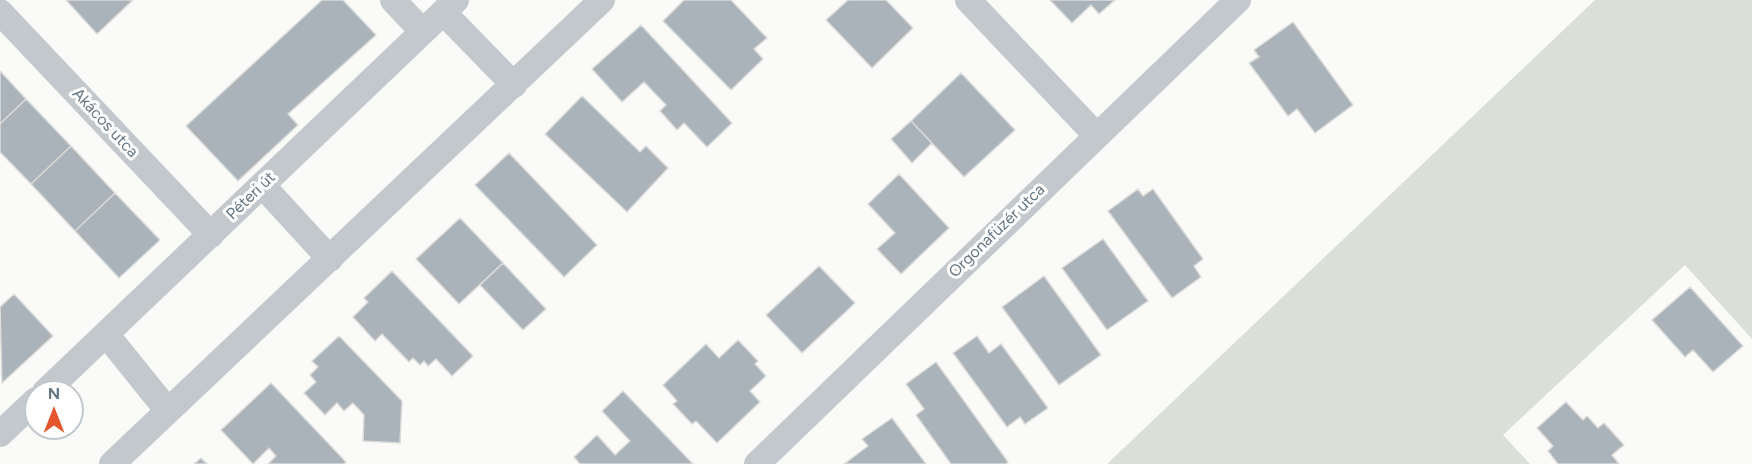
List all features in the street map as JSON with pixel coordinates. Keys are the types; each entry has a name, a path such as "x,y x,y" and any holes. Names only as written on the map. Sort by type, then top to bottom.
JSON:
{"street":[{"path":"393,0 422,31"},
{"path":"112,464 602,0"},
{"path":"968,0 1096,135"},
{"name":"Orgonafüzér utca","path":"757,464 1238,0"},
{"path":"450,6 514,85"},
{"name":"Péteri út","path":"58,380 450,6"},
{"name":"Akácos utca","path":"0,12 211,235"},
{"path":"262,185 330,259"},
{"path":"106,334 168,411"},
{"path":"0,434 24,411"}],"shaded area":[{"path":"1595,0 1752,0 1752,339 1685,265 1503,435 1530,464 1107,464"}],"building":[{"path":"66,0 133,0 97,34"},
{"path":"322,0 343,0 376,35 288,114 298,125 238,181 186,126"},
{"path":"684,0 731,0 767,38 754,49 763,59 731,90 663,21"},
{"path":"848,0 886,0 913,28 872,68 826,20"},
{"path":"1050,0 1115,0 1099,14 1091,5 1072,23"},
{"path":"1293,22 1353,105 1315,133 1297,109 1288,116 1249,63 1259,57 1254,50"},
{"path":"641,25 732,123 707,147 684,123 677,130 660,111 666,105 644,82 622,102 592,69"},
{"path":"0,71 26,99 0,124"},
{"path":"961,73 1015,130 964,177 911,121"},
{"path":"582,96 640,152 646,146 668,168 627,212 545,134"},
{"path":"26,99 71,146 31,184 0,152 0,124"},
{"path":"911,121 932,143 912,163 891,139"},
{"path":"71,146 115,193 75,231 31,184"},
{"path":"509,153 597,245 564,277 475,185"},
{"path":"899,174 949,228 901,274 877,249 895,233 868,204"},
{"path":"1138,189 1143,196 1153,189 1203,259 1194,266 1201,277 1172,298 1108,211"},
{"path":"115,193 160,240 119,278 75,231"},
{"path":"460,218 503,263 459,304 416,259"},
{"path":"1103,239 1148,301 1107,330 1062,268"},
{"path":"503,263 546,309 523,330 480,285"},
{"path":"819,266 855,303 802,353 766,315"},
{"path":"392,271 473,356 452,376 436,359 428,366 424,361 420,365 413,358 409,362 382,334 375,341 353,317 368,302 364,298"},
{"path":"1044,276 1101,355 1059,385 1002,307"},
{"path":"1690,287 1743,346 1713,372 1693,350 1685,357 1652,320"},
{"path":"14,294 53,336 2,383 0,307"},
{"path":"339,336 402,401 400,443 363,441 364,415 353,403 344,411 337,403 325,415 304,393 316,382 310,375 318,367 312,361"},
{"path":"977,336 989,353 1001,344 1048,408 1025,424 1020,417 1007,427 953,353"},
{"path":"738,340 758,361 755,364 766,376 750,391 760,402 717,443 696,421 692,424 673,404 677,401 663,385 706,344 719,358"},
{"path":"936,362 1008,462 1006,464 951,464 916,415 924,409 906,384"},
{"path":"271,383 346,462 344,464 268,464 276,456 269,448 253,464 221,430"},
{"path":"623,391 693,464 580,464 574,457 597,435 615,455 630,441 602,411"},
{"path":"1566,402 1583,420 1587,416 1598,428 1604,423 1624,445 1612,455 1619,464 1558,464 1548,451 1553,446 1537,428"},
{"path":"892,418 926,464 844,464 868,446 862,439"},
{"path":"201,458 207,464 194,464"}]}
